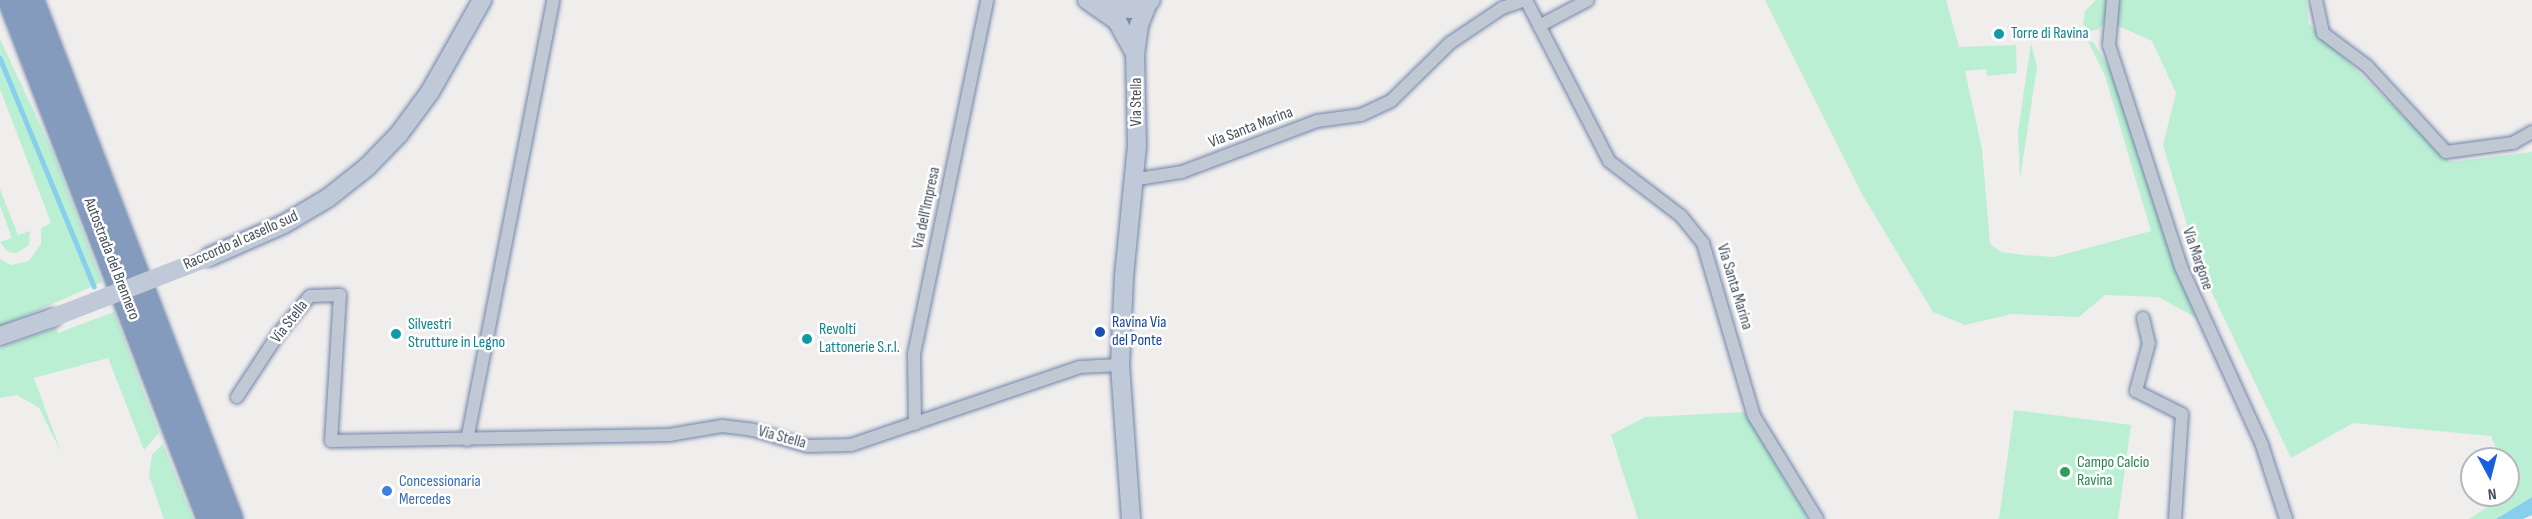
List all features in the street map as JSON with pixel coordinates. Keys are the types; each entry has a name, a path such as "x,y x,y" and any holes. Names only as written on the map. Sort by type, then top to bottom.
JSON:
{"highway":[{"name":"Autostrada del Brennero","path":"11,0 210,519"},
{"name":"Autostrada del Brennero","path":"31,0 230,519"}],"main road":[{"name":"Raccordo al casello sud","path":"5,335 209,257 284,224 367,167 399,134 430,92 482,0"},
{"name":"Via Stella","path":"1090,2 1117,11 1150,1"},
{"name":"Via Stella","path":"1131,519 1120,365 1138,108 1135,54 1139,25 1150,1"},
{"name":"Via Stella","path":"1090,2 1117,21 1135,54"}],"street":[{"path":"467,440 553,0"},
{"name":"Via dell'Impresa","path":"915,424 914,354 987,0"},
{"name":"Via Santa Marina","path":"1132,180 1182,172 1317,121 1361,115 1391,101 1450,43 1502,8 1525,0 1609,161 1681,216 1703,243 1754,416 1817,519"},
{"path":"1539,26 1588,0"},
{"name":"Via Margone","path":"2112,0 2109,45 2181,267 2262,445 2286,519"},
{"path":"2316,0 2323,33 2367,66 2446,152 2513,143 2532,132"},
{"name":"Via Stella","path":"237,397 279,333 310,296 340,295 331,441 669,435 722,426 753,430 808,446 851,445 1080,367 1120,365"},
{"path":"2143,318 2149,343 2136,391 2182,414 2175,519"}],"green space":[{"path":"1765,0 1946,0 1959,47 2016,45 2017,73 1987,76 1986,69 1965,71 1982,149 1990,244 2001,252 2054,257 2151,231 2105,76 2088,41 2094,43 2112,73 2195,317 2158,297 2105,295 2079,317 2012,314 1965,325 1933,312 1862,194"},
{"path":"2096,0 2108,0 2105,21 2099,29 2091,31 2083,24 2085,11"},
{"path":"2117,0 2306,0 2309,24 2450,162 2532,152 2532,497 2520,504 2520,447 2495,447 2491,436 2353,423 2291,458 2200,268 2163,145 2176,93 2152,41 2114,24"},
{"path":"0,39 52,150 102,282 95,285 0,56"},
{"path":"2031,43 2037,67 2020,179 2018,132"},
{"path":"0,62 93,286 0,327 0,259 11,265 29,261 41,244 41,228 51,223 0,89"},
{"path":"0,189 18,235 30,231 29,245 17,253 8,252 0,242 12,238 0,206"},
{"path":"114,312 159,433 144,450 108,358 34,378 61,452 39,408 17,395 0,398 0,348 56,328 58,333"},
{"name":"Campo Calcio Ravina","path":"2014,410 2131,425 2118,519 1999,519"},
{"path":"1745,412 1808,519 1638,519 1611,435 1645,417"},
{"path":"163,444 193,519 164,519 149,476 152,455"},
{"path":"2487,507 2516,507 2496,519 2469,519"}],"water":[{"path":"2532,497 2532,515 2523,519 2496,519 2516,507 2520,507 2520,504"}],"waterway":[{"path":"0,58 94,286"}],"place":[{"name":"Torre di Ravina","path":"1999,34"},
{"name":"Ravina Via del Ponte","path":"1100,332"},
{"name":"Silvestri Strutture in Legno","path":"396,334"},
{"name":"Revolti Lattonerie S.r.l.","path":"807,339"},
{"name":"Campo Calcio Ravina","path":"2065,472"},
{"name":"Concessionaria Mercedes","path":"387,491"}]}
